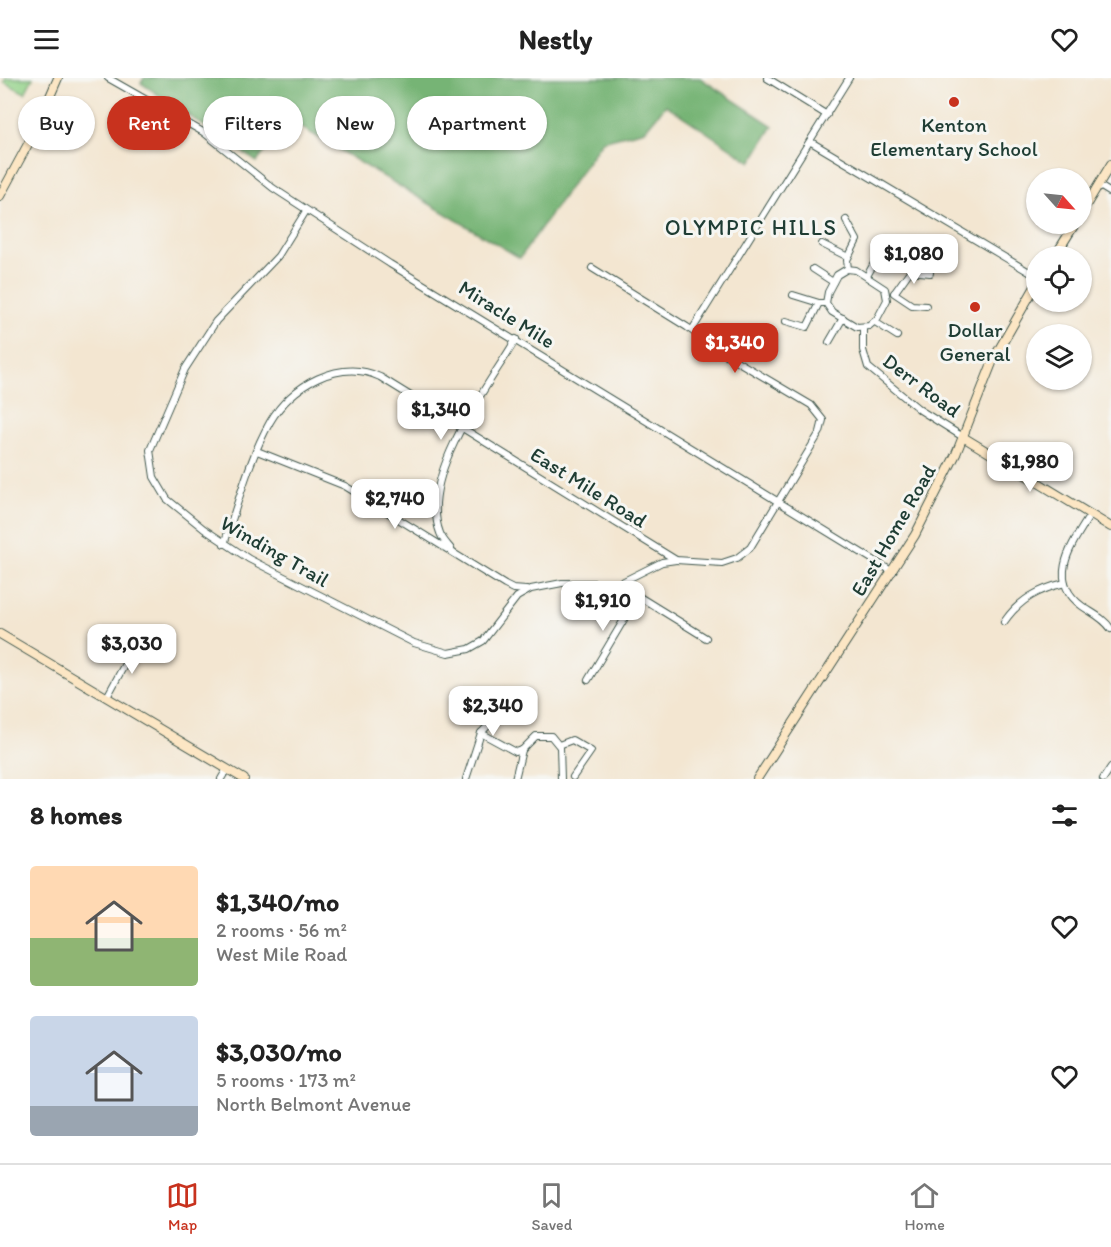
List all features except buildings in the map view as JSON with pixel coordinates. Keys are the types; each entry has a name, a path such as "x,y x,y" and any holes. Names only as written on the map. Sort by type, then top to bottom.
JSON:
{"street":[{"path":"0,196 34,133 58,78"},
{"name":"Miracle Mile","path":"108,78 203,132 306,211 893,572"},
{"path":"767,78 827,115"},
{"path":"592,268 692,330 849,78"},
{"path":"811,142 1026,270"},
{"path":"1092,195 1111,164"},
{"path":"1098,185 1111,193"},
{"name":"Winding Trail","path":"306,211 268,269 227,308 205,336 185,369 151,444 151,469 162,493 181,511 224,544 277,574 386,629 440,652 455,653 477,645 489,635 518,597 531,589"},
{"path":"846,220 856,237 848,257 848,269"},
{"path":"822,244 848,257"},
{"path":"867,276 881,251"},
{"path":"813,269 833,282"},
{"path":"786,321 807,327 823,303 833,282 842,271 848,269 881,284 887,294 885,306 875,322 863,327 832,312 823,303 793,296"},
{"path":"887,294 895,292 910,272 930,273"},
{"path":"895,292 904,301 926,306"},
{"name":"East Home Road","path":"757,779 893,572 931,506 963,437 994,358 1026,302"},
{"path":"829,342 843,318"},
{"path":"875,322 897,336"},
{"name":"Derr Road","path":"863,327 863,350 867,367 920,410 1111,527"},
{"name":"East Mile Road","path":"224,544 256,452 274,415 291,398 323,376 347,370 364,371 380,377 676,560 722,563 737,558 756,541 820,432 823,423 821,415 811,405 718,350 692,330"},
{"path":"453,552 440,534 437,497 446,459 516,339"},
{"path":"256,452 345,486 513,589 531,589 562,583 626,582 662,562 676,560"},
{"path":"1090,514 1064,561 1065,583 1074,599 1103,619 1111,629"},
{"path":"1004,622 1012,610 1030,595 1065,583"},
{"path":"611,584 638,596 706,638"},
{"path":"588,680 638,596"},
{"path":"0,634 244,779"},
{"path":"107,697 127,660 141,645"},
{"path":"466,779 481,733 519,694"},
{"path":"481,733 513,752 522,750"},
{"path":"515,779 522,750 532,738 541,735 551,736 559,745 561,779"},
{"path":"559,745 573,740 591,751 573,777"},
{"path":"1103,779 1111,767"},
{"path":"221,779 227,769"}],"green space":[{"path":"6,78 33,78 25,93 4,82"},
{"path":"144,78 700,78 773,126 751,162 666,105 645,130 602,141 520,258 339,150 395,150 395,96 315,96 315,136 303,128 303,96 203,96 203,125 191,117 191,96 160,96 141,83"},
{"path":"239,150 266,150 257,162"}],"place":[{"name":"Kenton Elementary School","path":"954,102"},
{"name":"Dollar General","path":"975,307"}],"district":[{"name":"OLYMPIC HILLS","path":"751,227"}]}
